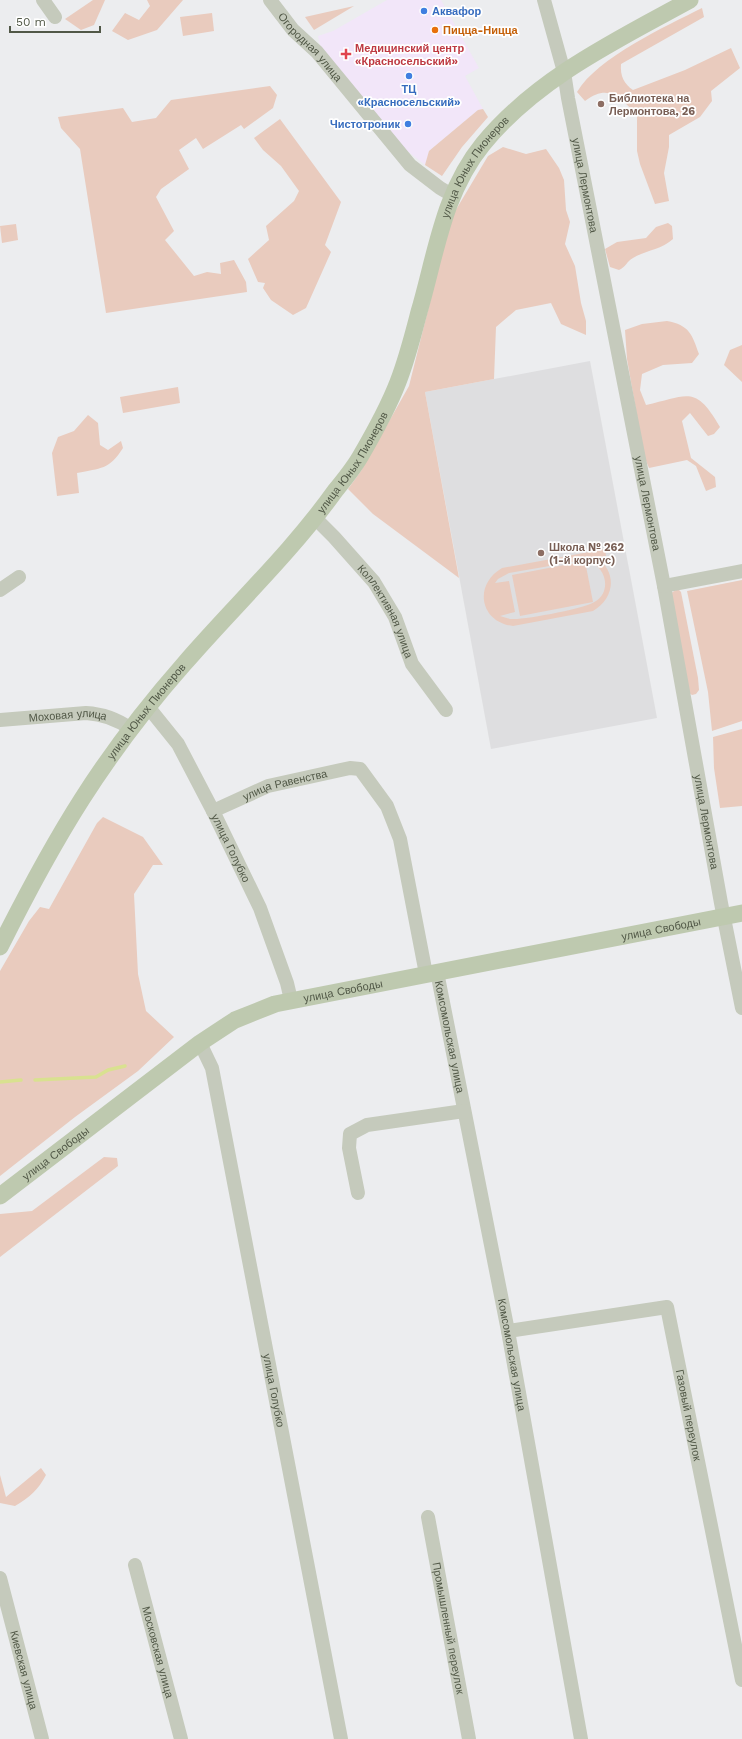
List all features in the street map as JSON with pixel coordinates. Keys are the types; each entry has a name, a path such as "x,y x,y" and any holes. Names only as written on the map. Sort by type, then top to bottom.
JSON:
{"main road":[{"name":"улица Юных Пионеров","path":"0,947 20,907 82,799 131,729 184,663 316,519 357,461 378,426 394,391 420,310 443,218 452,195 462,175 483,144 503,122 564,72 588,56 690,0"},
{"name":"улица Свободы","path":"0,1196 200,1043 235,1020 275,1004 724,918 742,913"}],"street":[{"path":"43,0 55,17"},
{"name":"Огородная улица","path":"270,0 293,30 317,52 410,165 440,188 452,195"},
{"name":"улица Лермонтова","path":"544,0 564,72 664,586 724,918 742,1008"},
{"name":"Коллективная улица","path":"316,519 374,582 395,617 412,664 446,710"},
{"path":"664,586 742,571"},
{"path":"0,590 19,577"},
{"name":"улица Голубко","path":"148,708 178,744 213,811 260,908 287,983 291,1000"},
{"name":"Моховая улица","path":"0,720 86,713 99,714 119,720 131,729"},
{"name":"улица Равенства","path":"213,811 268,786 350,768 360,769"},
{"name":"Комсомольская улица","path":"360,769 387,806 400,840 464,1111 508,1331 581,1739"},
{"name":"улица Голубко","path":"200,1043 212,1068 341,1739"},
{"path":"358,1193 349,1148 350,1134 367,1125 464,1111"},
{"name":"Газовый переулок","path":"508,1331 668,1307 742,1680"},
{"name":"Промышленный переулок","path":"428,1516 469,1739"},
{"name":"Московская улица","path":"135,1565 181,1739"},
{"name":"Киевская улица","path":"0,1578 42,1739"}],"shaded area":[{"path":"93,0 105,0 94,25 81,30 65,19"},
{"path":"147,0 183,0 157,30 128,40 112,31 125,13 139,20 150,6"},
{"path":"387,0 441,0 479,68 465,76 483,109 478,110 429,151 425,165 401,146 320,45 318,36 333,31"},
{"path":"354,6 314,30 305,17"},
{"path":"702,8 704,17 621,64 623,79 633,90 685,70 731,48 740,68 711,91 712,101 700,117 669,135 669,147 664,173 669,201 655,204 640,164 637,151 637,115 614,95 601,93 585,101 577,92 587,79 616,55"},
{"path":"212,13 214,31 183,36 180,17"},
{"path":"270,86 277,95 273,108 244,129 241,125 203,149 196,138 179,150 189,169 161,189 156,197 174,231 165,240 194,276 207,272 221,274 220,263 234,260 246,282 247,292 106,313 80,149 61,128 58,117 123,108 132,122 156,118 171,100"},
{"path":"483,109 488,117 462,147 442,176 425,165 429,151 478,110"},
{"path":"280,119 341,202 325,245 331,252 306,308 293,315 271,300 263,288 265,283 258,282 248,259 269,240 266,226 294,201 299,191 281,166 263,150 254,138"},
{"path":"503,147 526,154 546,149 559,168 564,180 566,210 570,222 565,244 575,266 581,303 586,321 586,335 561,324 551,303 516,310 496,327 494,379 425,392 459,578 373,514 348,489 361,471 409,386 451,218 488,156"},
{"path":"668,223 672,226 673,239 668,243 633,258 619,270 610,267 605,249 617,242 646,238 656,227"},
{"path":"16,224 18,240 2,243 0,226"},
{"path":"667,321 680,325 689,332 699,354 692,363 663,365 642,374 640,390 646,405 689,396 704,404 711,413 720,427 714,434 708,436 690,413 682,421 691,458 715,477 716,487 706,491 696,466 687,460 649,468 644,456 627,359 625,330 642,324"},
{"path":"742,345 742,382 724,365 730,350"},
{"name":"Школа № 262 (1-й корпус)","path":"590,361 657,718 491,749 425,392"},
{"path":"178,387 180,403 123,413 120,397"},
{"path":"88,415 98,423 100,445 108,450 121,441 123,448 109,464 104,467 77,473 79,493 57,496 52,453 58,437 74,431"},
{"path":"605,549 606,556 597,558 604,564 608,571 611,586 605,600 593,611 513,626 502,623 493,618 487,610 484,602 484,593 487,584 493,575 502,568","holes":["584,560 599,568 603,573 605,580 603,594 596,601 581,607 529,618 512,619 500,616 515,612 509,581 495,583 498,579 509,573"]},
{"path":"585,561 593,602 520,616 512,575"},
{"path":"742,580 742,721 712,731 708,692 687,591"},
{"path":"678,589 681,592 698,678 699,690 696,694 692,695 688,692 671,593"},
{"path":"742,729 742,806 720,808 714,768 713,737"},
{"path":"103,817 143,837 163,865 153,865 134,894 138,974 146,1011 174,1037 138,1071 75,1117 0,1176 0,971 29,921 40,907 49,909 97,823"},
{"path":"104,1157 117,1158 118,1166 0,1257 0,1214 32,1211"},
{"path":"41,1468 46,1475 37,1489 29,1496 15,1506 0,1503 0,1475 6,1497"}],"waterway":[{"path":"35,1080 96,1077 108,1070 125,1066"},
{"path":"0,1082 21,1080"}],"place":[{"name":"Аквафор","path":"424,11"},
{"name":"Пицца-Ницца","path":"435,30"},
{"name":"Медицинский центр «Красносельский»","path":"346,54"},
{"name":"ТЦ «Красносельский»","path":"409,76"},
{"name":"Библиотека на Лермонтова, 26","path":"601,104"},
{"name":"Чистотроник","path":"408,124"},
{"name":"Школа № 262 (1-й корпус)","path":"541,553"}]}
